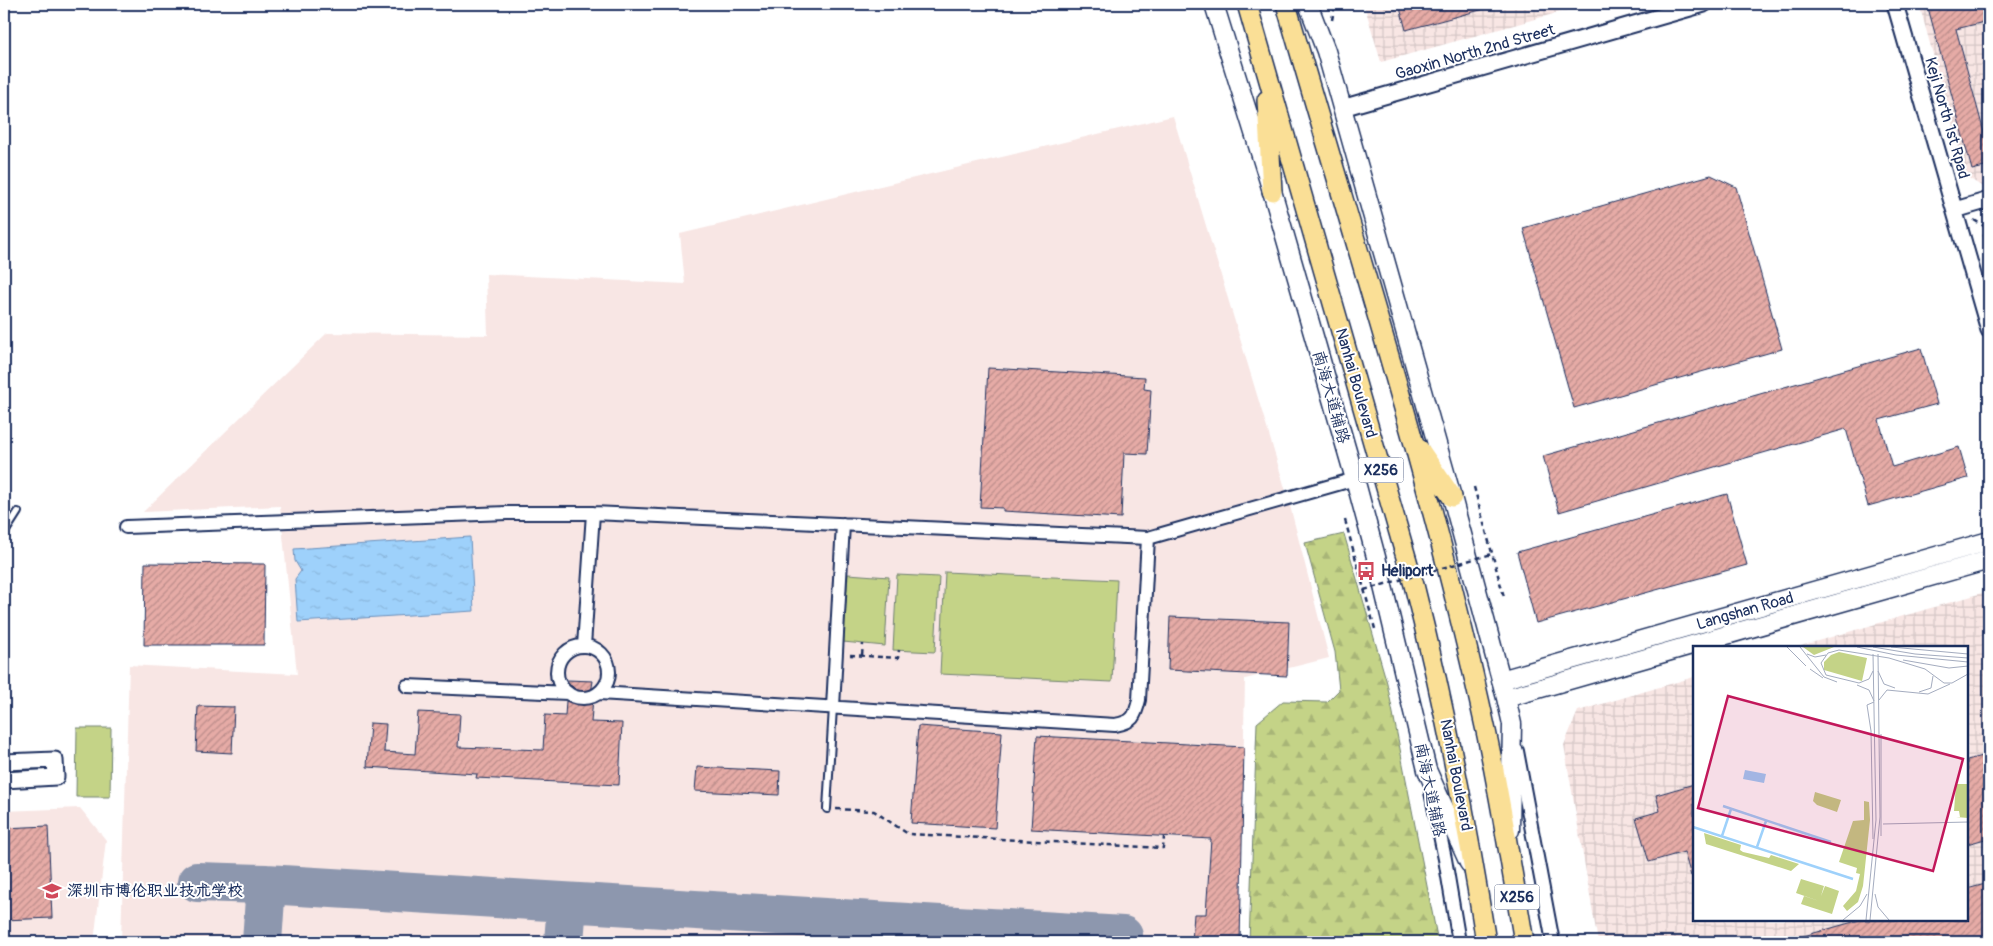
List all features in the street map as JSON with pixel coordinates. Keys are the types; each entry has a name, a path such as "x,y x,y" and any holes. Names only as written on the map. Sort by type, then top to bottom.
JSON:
{"main road":[{"name":"南海大道辅路","path":"1214,4 1272,190 1355,479 1376,557 1427,770"},
{"name":"Nanhai Boulevard","path":"1247,4 1414,585 1435,666 1476,879 1486,942"},
{"name":"X256","path":"1286,4 1412,438 1463,632 1486,732 1524,942"},
{"path":"1308,4 1326,51 1452,496 1506,698 1512,724 1509,852"},
{"path":"1265,66 1272,190"},
{"path":"1412,438 1452,496"},
{"name":"Langshan Road","path":"1501,680 1989,541"},
{"name":"Langshan Road","path":"1506,698 1989,560"},
{"path":"1427,770 1476,879"}],"street":[{"name":"Gaoxin North 2nd Street","path":"1342,108 1704,4"},
{"name":"Keji North 1st Rpad","path":"1895,4 1989,330"},
{"path":"1955,210 1989,200"},
{"path":"126,527 506,513 593,514 1148,538 1355,479"},
{"path":"584,646 593,514"},
{"path":"832,708 842,524"},
{"path":"407,686 568,694 584,698 600,693 1115,725 1127,723 1136,714 1139,700 1148,538"},
{"path":"568,694 558,680 558,664 568,650 584,646 599,651 608,664 609,680 600,693"},
{"path":"1512,724 1553,942"},
{"path":"4,762 55,760 56,777 4,780"},
{"name":"南海大道辅路","path":"1427,770 1445,859 1458,942"}],"lane":[{"path":"4,534 18,512"},
{"path":"827,809 832,708"}],"path":[{"path":"1474,487 1504,597"},
{"path":"1345,520 1376,632"},
{"path":"1364,590 1492,554"},
{"path":"862,655 863,644"},
{"path":"836,654 898,658 899,650"},
{"path":"827,809 874,811 908,834 1163,848 1164,836"}],"shaded area":[{"path":"1364,4 1589,4 1381,62"},
{"path":"1919,4 1989,4 1989,188 1986,189 1967,177"},
{"path":"1173,116 1288,498 1329,658 1245,679 1240,942 121,942 129,665 297,674 280,506 143,512 327,333 488,335 486,274 685,284 680,234"},
{"path":"1989,591 1989,942 1598,942 1564,745 1578,711 1693,677 1693,921 1968,921 1968,646 1800,646"},
{"name":"深圳市博伦职业技术学校","path":"80,808 106,840 94,942 4,942 4,811"}],"green space":[{"path":"1989,226 1989,257 1983,235"},
{"path":"1344,534 1387,683 1438,942 1249,942 1257,723 1283,701 1327,702 1339,690 1335,652 1305,543"},
{"path":"945,572 1117,580 1112,682 940,674"},
{"path":"848,574 889,577 885,646 843,642"},
{"path":"897,575 939,577 935,652 893,650"},
{"path":"77,728 111,728 110,797 76,797"}],"water":[{"path":"470,537 474,611 298,622 295,579 301,571 295,561 294,549"}],"building":[{"path":"1399,4 1488,4 1488,8 1406,30"},
{"path":"1927,4 1983,4 1988,21 1956,29 1989,151 1989,166 1972,170"},
{"path":"1711,175 1736,187 1782,349 1574,408 1523,228"},
{"path":"1921,348 1937,404 1879,420 1892,467 1959,447 1968,478 1868,506 1846,429 1559,512 1543,456"},
{"path":"988,368 1145,377 1144,389 1151,390 1147,454 1124,453 1121,518 1003,511 1003,508 980,507"},
{"path":"1727,494 1747,565 1536,623 1517,552"},
{"path":"145,563 265,564 264,645 144,645"},
{"path":"1170,617 1289,622 1287,676 1168,670"},
{"path":"567,680 593,681 591,722 622,723 619,785 476,778 477,774 367,767 370,723 386,724 384,752 415,754 418,712 460,714 458,747 543,750 545,715 565,716 566,701 575,697 575,690 572,686 567,685"},
{"path":"198,706 234,707 232,753 196,751"},
{"path":"918,726 1002,732 995,828 911,823"},
{"path":"1037,736 1244,747 1240,942 1192,942 1194,914 1206,914 1211,839 1031,829"},
{"path":"1989,754 1989,838 1968,844 1968,760"},
{"path":"697,767 780,771 779,795 695,791"},
{"path":"1693,784 1693,875 1691,876 1684,852 1649,862 1636,818 1660,811 1656,795"},
{"path":"48,826 52,918 4,920 4,828"},
{"path":"1989,883 1989,942 1794,942 1793,939 1856,921 1968,921 1968,889"}],"taxiway":[{"path":"197,882 266,884 1123,936"},
{"path":"262,942 266,884"},
{"path":"564,942 567,904"}],"place":[{"name":"Heliport","path":"1366,571"},
{"name":"深圳市博伦职业技术学校","path":"52,891"}]}
